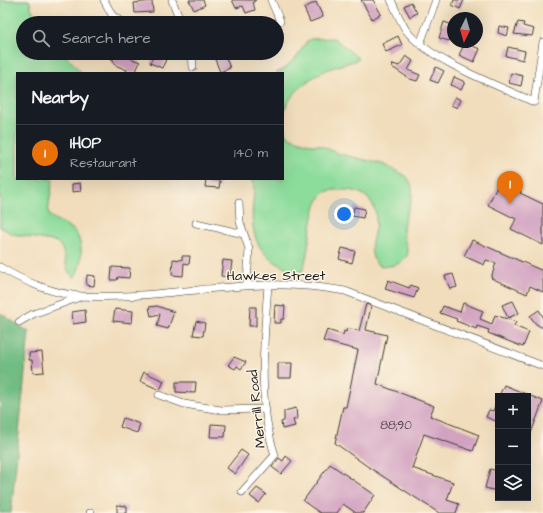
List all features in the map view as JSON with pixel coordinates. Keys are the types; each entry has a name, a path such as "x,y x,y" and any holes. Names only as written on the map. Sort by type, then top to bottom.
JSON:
{"street":[{"path":"104,0 113,16"},
{"path":"172,0 177,16"},
{"path":"271,0 278,16"},
{"path":"391,0 406,30 420,44 454,65 534,102 543,42"},
{"path":"420,44 436,0"},
{"path":"192,60 193,67"},
{"path":"239,203 240,222 249,249 247,286"},
{"path":"196,223 244,234"},
{"name":"Hawkes Street","path":"0,267 23,280 62,293 82,296 142,294 247,286 312,286 345,291 543,366"},
{"name":"Merrill Road","path":"242,492 275,455 271,443 263,377 268,286"},
{"path":"19,322 33,314 82,296"},
{"path":"159,396 184,404 221,410 266,408"}],"green space":[{"path":"0,0 29,0 36,16 16,16 16,60 70,60 81,72 16,72 16,180 53,180 48,211 49,215 71,228 79,238 81,260 74,278 68,270 63,250 57,242 13,234 0,227"},
{"path":"334,38 359,59 329,69 314,76 294,94 284,113 284,72 278,72 284,69 297,57 307,41 311,39"},
{"path":"284,125 285,133 291,138 313,145 319,145 340,154 382,164 406,176 412,188 412,195 403,229 408,254 402,261 395,265 378,265 374,260 371,249 376,222 376,215 372,203 364,195 359,193 347,190 337,190 326,192 320,197 316,205 305,263 302,271 298,272 285,267 266,255 256,238 252,215 254,190 251,180 284,180"},
{"path":"0,313 29,332 11,513 0,513"}],"building":[{"path":"189,0 203,0 205,5 194,10"},
{"path":"232,0 256,0 253,2 255,10 246,13 243,6 236,8"},
{"path":"361,0 373,0 381,14 372,19"},
{"path":"454,0 464,0 460,9 452,5"},
{"path":"152,1 153,12 135,13 134,3"},
{"path":"316,2 323,17 310,22 304,8"},
{"path":"411,2 417,13 410,17 404,6"},
{"path":"444,22 447,23 447,40 439,38"},
{"path":"518,22 524,23 523,26 534,29 532,36 514,34"},
{"path":"499,26 509,28 507,36 498,33"},
{"path":"398,36 402,45 386,52 382,44"},
{"path":"508,47 525,51 523,60 506,56"},
{"path":"462,48 480,49 474,62 459,55"},
{"path":"406,56 413,61 408,70 420,75 417,81 410,79 392,67 393,64 399,66"},
{"path":"114,60 135,60 140,62 135,72 126,72 127,70 113,63"},
{"path":"152,60 166,60 162,68 150,63"},
{"path":"215,60 227,60 230,68 220,72"},
{"path":"436,67 444,71 438,83 430,80"},
{"path":"511,73 523,76 521,86 509,83"},
{"path":"454,77 465,82 461,90 451,85"},
{"path":"455,97 461,100 457,108 451,105"},
{"path":"206,180 220,181 219,188 205,187"},
{"path":"80,183 81,191 72,192 72,184"},
{"path":"507,184 521,191 520,193 543,204 543,245 511,229 516,219 488,205 498,185 504,188"},
{"path":"354,207 365,209 363,218 352,216"},
{"path":"472,240 543,271 543,292 530,286 527,294 491,278 496,263 486,260 484,265 464,256"},
{"path":"342,248 355,251 352,263 339,259"},
{"path":"182,256 190,256 189,264 184,263 183,276 172,275 173,259 182,260"},
{"path":"223,260 232,261 230,277 221,276"},
{"path":"112,267 130,268 129,278 118,277 117,280 111,280"},
{"path":"453,274 457,287 450,289 445,276"},
{"path":"87,275 95,276 94,286 86,285"},
{"path":"388,280 409,288 411,285 418,288 414,298 385,289"},
{"path":"513,301 519,313 508,318 502,305"},
{"path":"463,303 483,311 480,319 492,324 495,315 516,322 514,326 529,332 523,347 488,333 489,330 477,326 476,329 456,321 457,319 440,313 443,306 460,312"},
{"path":"366,304 371,306 366,330 387,335 377,384 434,406 430,416 479,435 473,451 424,434 412,468 453,482 447,500 459,504 456,513 439,513 367,466 335,443 343,407 346,407 358,350 323,341 327,330 343,335 347,328 359,331"},
{"path":"275,305 285,306 284,319 281,319 281,323 274,323"},
{"path":"157,306 174,312 168,329 157,326 160,314 151,316 149,307"},
{"path":"250,307 256,307 256,326 249,326"},
{"path":"115,309 133,311 132,323 113,321"},
{"path":"85,310 86,322 73,324 72,312"},
{"path":"539,310 543,317 543,328 536,324 530,316"},
{"path":"196,321 205,323 203,336 193,335"},
{"path":"42,352 44,372 33,373 32,360 29,360 29,353"},
{"path":"234,357 246,362 241,369 237,366 235,369 228,365"},
{"path":"278,363 292,363 291,378 278,378"},
{"path":"144,372 164,381 160,390 140,381"},
{"path":"176,382 196,382 195,393 176,392"},
{"path":"504,385 524,393 500,393"},
{"path":"531,396 543,401 531,433"},
{"path":"495,406 495,421 486,417 489,410 493,411"},
{"path":"296,408 297,419 293,420 295,426 282,429 281,422 284,421 284,411"},
{"path":"123,418 140,424 137,433 120,427"},
{"path":"211,424 226,425 225,437 210,437"},
{"path":"241,450 248,455 235,474 227,468"},
{"path":"286,456 292,461 281,474 272,467 279,458 283,461"},
{"path":"330,464 375,495 363,513 356,513 343,504 337,513 320,513 303,501"},
{"path":"490,469 495,470 495,490 485,488"},
{"path":"257,488 266,494 259,503 250,496"},
{"path":"117,505 127,506 127,513 117,513"}],"place":[{"name":"IHOP","path":"510,204"}]}
